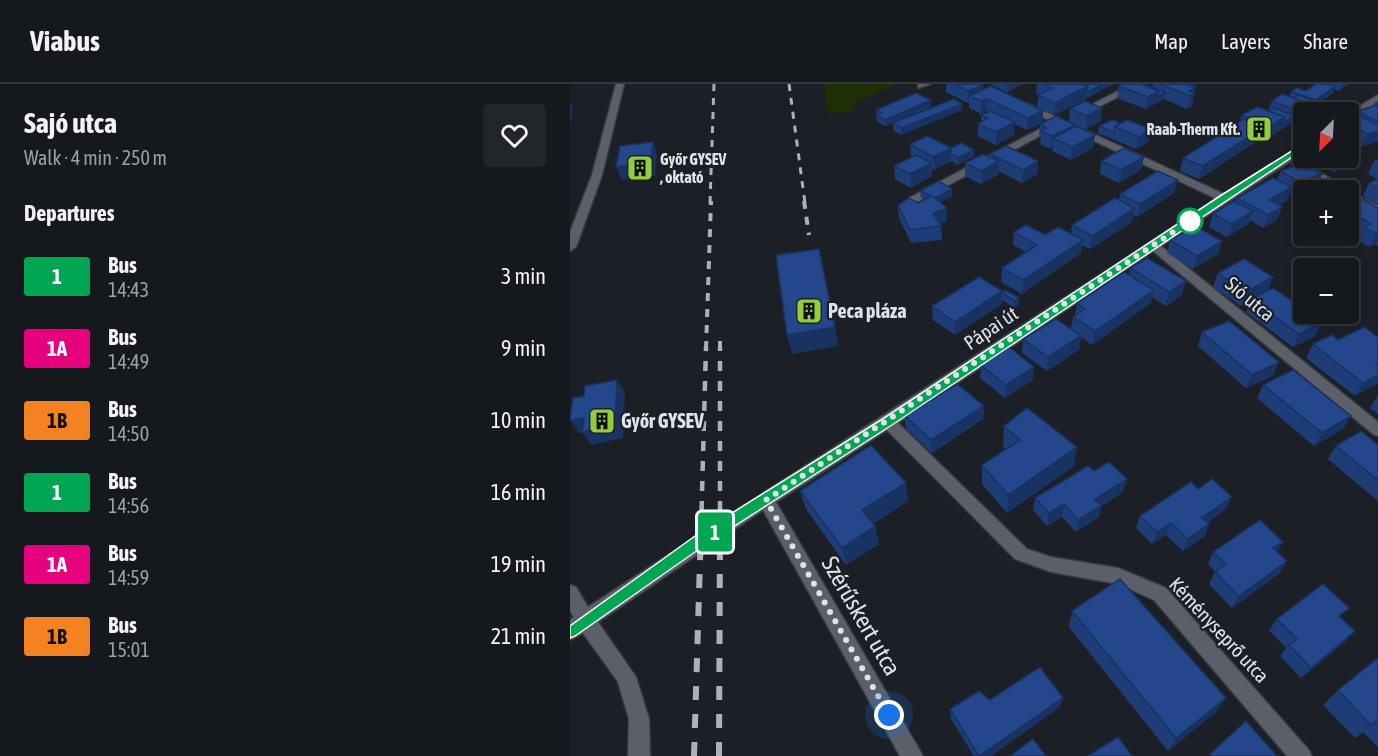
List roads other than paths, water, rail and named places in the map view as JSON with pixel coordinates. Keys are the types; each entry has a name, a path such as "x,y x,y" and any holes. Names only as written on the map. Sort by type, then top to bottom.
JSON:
{"street":[{"path":"570,247 597,175 620,84"},
{"path":"913,200 1060,122 1139,84"},
{"path":"1359,111 1378,98"},
{"path":"1020,103 1223,198"},
{"name":"Pápai út","path":"578,625 700,541 888,422 1223,198 1293,154"},
{"path":"1288,157 1326,180"},
{"path":"1359,200 1378,211"},
{"name":"Sió utca","path":"1154,245 1378,430"},
{"name":"Kéményseprő utca","path":"888,422 1021,554 1040,564 1103,573 1133,580 1160,594 1301,756"},
{"name":"Szérűskert utca","path":"766,500 912,756"},
{"path":"570,593 578,625 626,677 639,719 639,756"}],"railway":[{"path":"710,203 714,84"},
{"path":"789,84 805,203"},
{"path":"706,349 711,201"},
{"path":"804,201 809,235"},
{"path":"720,341 720,529"},
{"path":"701,531 706,347"},
{"path":"694,756 701,529"},
{"path":"719,756 720,529"}],"place":[{"name":"Raab-Therm Kft.","path":"1259,129"},
{"name":"Győr GYSEV , oktató","path":"640,168"},
{"name":"Peca pláza","path":"809,311"},
{"name":"Győr GYSEV","path":"602,421"}]}
